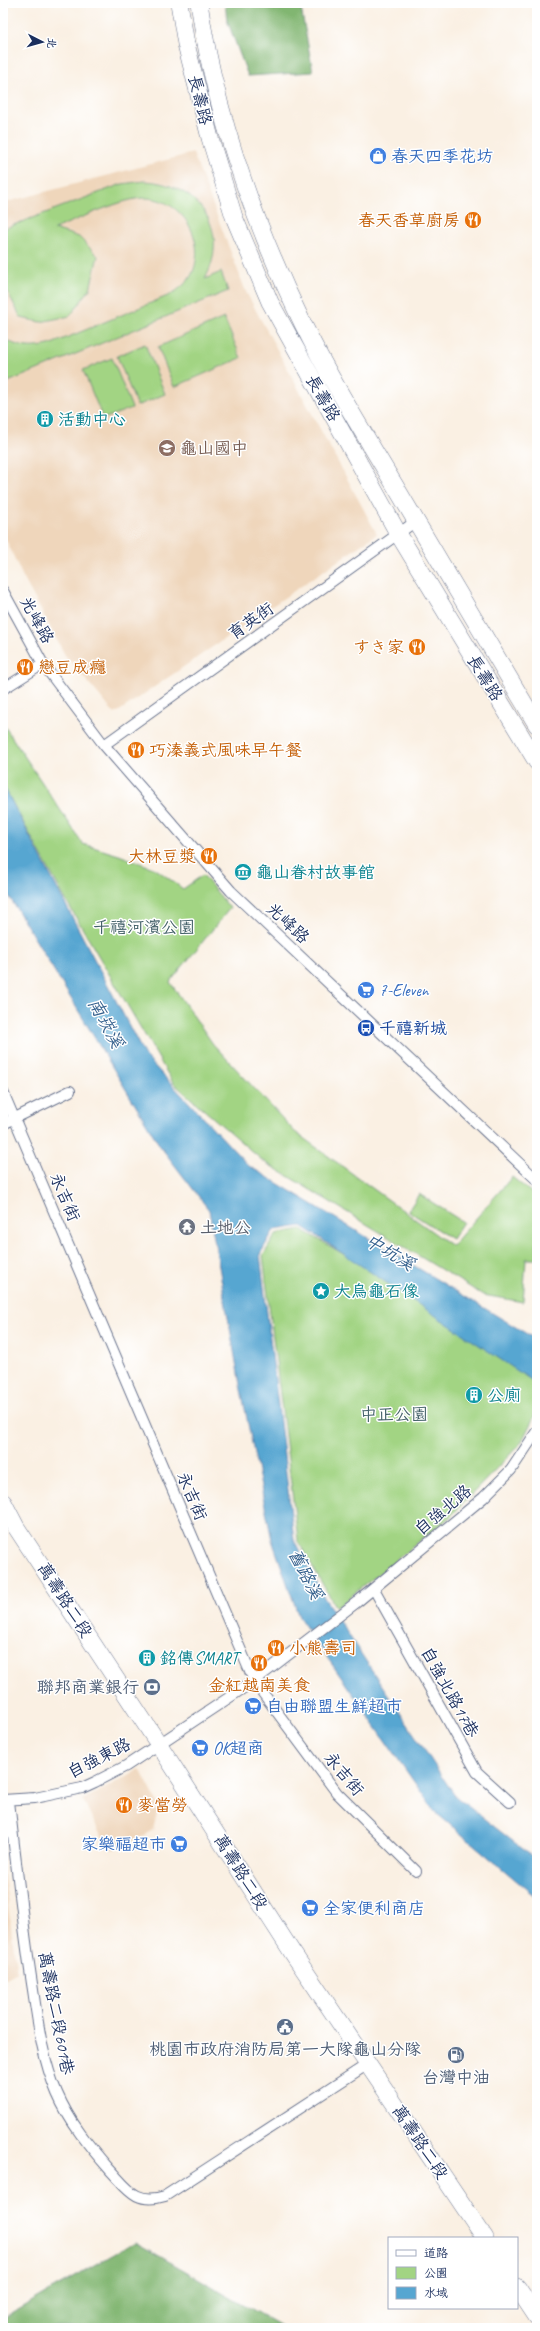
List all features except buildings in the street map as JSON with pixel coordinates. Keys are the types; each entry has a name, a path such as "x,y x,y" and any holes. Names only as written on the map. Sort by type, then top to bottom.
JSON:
{"main road":[{"name":"長壽路","path":"179,3 186,44 208,131 234,217 270,302 399,535 537,762"},
{"name":"長壽路","path":"199,3 217,93 237,162 276,267 304,326 343,397 537,725"},
{"name":"萬壽路二段","path":"3,1502 16,1527 158,1743 292,1952 484,2237"},
{"path":"518,2288 537,2317"}],"street":[{"name":"育英街","path":"104,745 399,535 416,521"},
{"name":"光峰路","path":"3,591 43,664 104,745 231,891 537,1180"},
{"name":"光峰路","path":"3,688 43,664"},
{"path":"3,1124 70,1091"},
{"name":"永吉街","path":"3,1092 254,1681 337,1794 416,1871"},
{"name":"自強北路","path":"254,1681 374,1589 483,1498 515,1464 537,1431"},
{"name":"自強北路17巷","path":"374,1589 477,1772 510,1802"},
{"path":"158,1743 254,1681"},
{"name":"自強東路","path":"6,1800 35,1798 82,1788 126,1766 158,1743"},
{"name":"萬壽路二段601巷","path":"6,1800 27,1951 46,2060 57,2093 74,2126 87,2144 112,2172 140,2199 152,2200 165,2196 368,2064"}],"shaded area":[{"name":"龜山國中","path":"193,153 246,292 377,534 115,714 65,655 23,577 3,533 3,203"},
{"path":"140,1769 159,1805 153,1830 120,1849 110,1849 106,1846 83,1800"},
{"path":"3,1869 17,1972 3,1980"}],"green space":[{"path":"225,3 300,3 313,72 248,76 227,20"},
{"path":"144,181 163,184 180,190 194,200 204,212 212,227 214,243 212,261 205,279 221,272 228,291 3,384 3,361 7,360 3,358 3,338 14,344 25,347 49,345 170,295 189,279 193,272 196,259 196,247 188,223 171,206 160,200 147,198 126,201 114,205 54,229 79,237 98,256 90,289 70,316 40,322 21,318 3,283 3,229 122,184"},
{"path":"224,318 241,358 174,387 158,347"},
{"path":"145,344 165,394 137,406 117,356"},
{"path":"112,358 132,408 103,419 83,370"},
{"name":"千禧河濱公園","path":"3,724 83,844 119,855 156,869 183,889 203,875 230,908 170,982 213,1044 295,1132 452,1246 512,1177 537,1197 537,1259 526,1259 523,1302 483,1295 263,1161 173,1083 64,897 3,785"},
{"path":"419,1194 463,1222 452,1239 408,1211"},
{"name":"中正公園","path":"301,1229 537,1369 537,1411 521,1443 450,1517 336,1608 298,1541 263,1256 276,1234"},
{"path":"135,2242 285,2328 3,2328 3,2318"}],"water":[{"path":"3,785 145,1056 249,1166 537,1340 537,1384 302,1226 274,1230 260,1254 294,1540 325,1599 455,1796 537,1860 537,1898 435,1812 299,1617 272,1540 240,1385 209,1210 160,1146 3,886"}],"place":[{"name":"春天四季花坊","path":"378,156"},
{"name":"春天香草廚房","path":"473,220"},
{"name":"活動中心","path":"45,419"},
{"name":"龜山國中","path":"167,448"},
{"name":"すき家","path":"417,647"},
{"name":"戀豆成癮","path":"25,667"},
{"name":"巧溱義式風味早午餐","path":"136,750"},
{"name":"大林豆漿","path":"209,856"},
{"name":"龜山眷村故事館","path":"243,872"},
{"name":"7-Eleven","path":"366,990"},
{"name":"千禧新城","path":"366,1028"},
{"name":"土地公","path":"187,1227"},
{"name":"大烏龜石像","path":"321,1291"},
{"name":"公廁","path":"474,1395"},
{"name":"小熊壽司","path":"276,1648"},
{"name":"銘傳SMART","path":"147,1658"},
{"name":"金紅越南美食","path":"259,1663"},
{"name":"聯邦商業銀行","path":"152,1687"},
{"name":"自由聯盟生鮮超市","path":"253,1706"},
{"name":"OK超商","path":"200,1748"},
{"name":"麥當勞","path":"124,1805"},
{"name":"家樂福超市","path":"179,1844"},
{"name":"全家便利商店","path":"310,1908"},
{"name":"桃園市政府消防局第一大隊龜山分隊","path":"285,2027"},
{"name":"台灣中油","path":"456,2055"}],"water label":[{"name":"南崁溪","path":"106,1023"},
{"name":"中坑溪","path":"390,1252"},
{"name":"舊路溪","path":"306,1574"}]}
